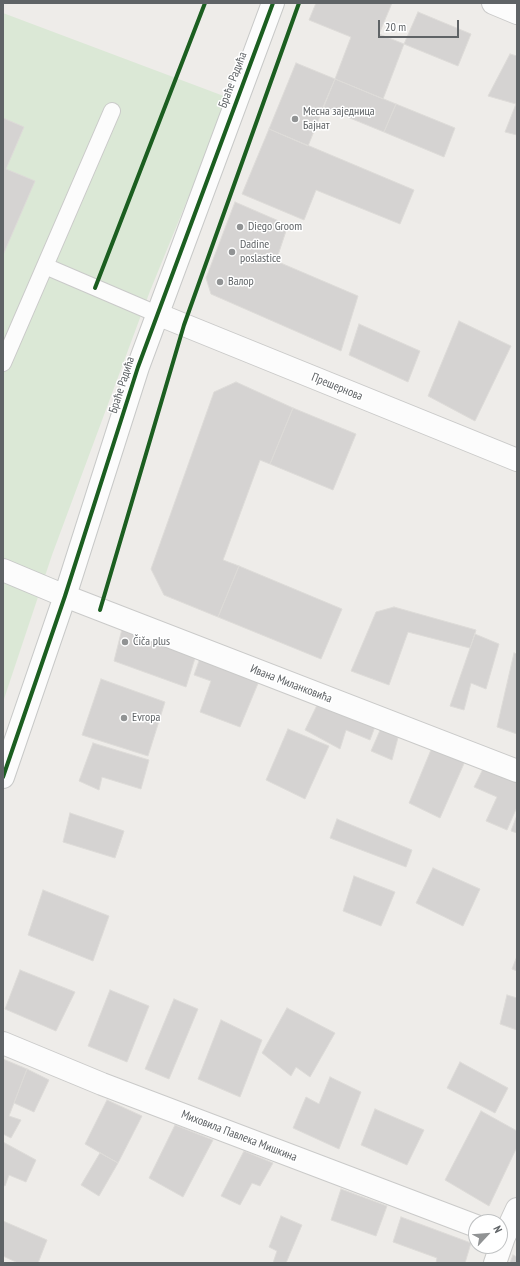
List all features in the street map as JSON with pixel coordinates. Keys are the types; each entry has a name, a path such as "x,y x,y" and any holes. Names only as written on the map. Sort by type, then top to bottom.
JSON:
{"street":[{"name":"Браће Радића","path":"3,777 65,596 138,367 273,3"},
{"path":"493,3 517,14"},
{"name":"Прешернова","path":"157,314 517,460"},
{"name":"Ивана Миланковића","path":"3,570 65,596 517,771"},
{"name":"Миховила Павлека Мишкина","path":"3,1043 102,1084 468,1223"},
{"path":"508,1235 517,1208"}],"lane":[{"path":"3,363 112,111"},
{"path":"45,266 157,314"}],"green space":[{"path":"3,13 229,98 150,291 52,555 3,702"}],"building":[{"path":"316,3 392,3 379,34 404,44 383,99 335,79 351,37 309,20"},
{"path":"418,12 471,34 458,66 404,44"},
{"path":"510,54 517,56 517,135 505,132 516,104 488,96"},
{"path":"296,63 335,79 308,146 269,129"},
{"path":"335,79 396,104 384,132 323,107"},
{"path":"396,104 455,128 444,157 384,132"},
{"path":"3,118 24,127 6,169 35,181 3,255"},
{"path":"269,129 414,190 400,224 316,190 304,220 242,194"},
{"path":"235,202 288,225 276,261 358,296 341,351 211,294 206,278"},
{"path":"459,321 511,346 475,421 428,396"},
{"path":"359,324 420,351 408,382 349,355"},
{"path":"236,382 293,408 270,464 260,460 223,560 239,566 218,617 164,595 151,569 214,392"},
{"path":"293,408 356,434 333,490 270,464"},
{"path":"239,566 342,609 321,659 218,617"},
{"path":"394,607 476,630 470,648 408,632 389,685 351,671 376,612"},
{"path":"122,629 196,655 186,687 114,661"},
{"path":"475,634 499,644 486,689 471,683 464,710 450,706"},
{"path":"514,653 517,654 517,734 497,727"},
{"path":"200,658 259,681 240,727 200,712 211,681 194,675"},
{"name":"Evropa","path":"101,679 165,702 148,756 82,735"},
{"path":"319,701 376,724 370,740 346,730 340,749 305,730"},
{"path":"381,728 399,734 392,760 371,751"},
{"path":"288,729 329,746 305,799 266,780"},
{"path":"93,743 149,760 141,789 102,777 99,790 79,781"},
{"path":"433,745 466,759 440,818 409,803"},
{"path":"484,767 517,779 517,807 507,830 486,821 497,797 474,787"},
{"path":"70,813 124,831 115,858 63,842"},
{"path":"517,815 517,833 511,831"},
{"path":"337,819 412,850 406,867 330,838"},
{"path":"433,868 480,889 463,926 416,903"},
{"path":"354,876 395,892 381,926 343,911"},
{"path":"43,890 109,916 93,961 28,935"},
{"path":"517,956 517,971 512,969"},
{"path":"20,970 75,992 56,1031 5,1009"},
{"path":"110,990 149,1006 127,1062 88,1046"},
{"path":"507,995 517,998 517,1030 500,1024"},
{"path":"174,999 198,1009 169,1079 145,1069"},
{"path":"287,1008 335,1033 310,1077 296,1067 291,1076 262,1053"},
{"path":"221,1020 262,1040 240,1097 198,1079"},
{"path":"3,1059 27,1069 9,1116 21,1120 11,1138 3,1134"},
{"path":"460,1062 508,1088 495,1113 447,1088"},
{"path":"27,1069 49,1080 34,1112 14,1103"},
{"path":"330,1077 361,1092 339,1149 293,1128 306,1097 319,1104"},
{"path":"107,1100 142,1116 118,1163 85,1144"},
{"path":"375,1109 424,1130 407,1165 361,1145"},
{"path":"481,1111 517,1131 517,1147 489,1206 445,1180"},
{"path":"175,1125 213,1140 183,1197 149,1178"},
{"path":"3,1142 36,1160 26,1182 9,1175 5,1186 3,1185"},
{"path":"244,1151 273,1163 260,1186 252,1183 240,1205 221,1196"},
{"path":"100,1153 118,1163 99,1196 81,1185"},
{"path":"341,1189 387,1206 376,1236 331,1220"},
{"path":"281,1216 302,1225 286,1263 273,1263 277,1251 269,1247"},
{"path":"401,1217 468,1242 468,1253 465,1263 436,1263 437,1258 393,1242"},
{"path":"3,1221 47,1240 38,1263 18,1263 3,1256"},
{"path":"513,1255 517,1257 517,1263 510,1263"}],"cycle path":[{"path":"95,288 205,3"},
{"path":"3,777 65,596 138,367 273,3"},
{"path":"100,610 184,325 299,3"}],"place":[{"name":"Месна заједница Бајнат","path":"295,119"},
{"name":"Diego Groom","path":"240,227"},
{"name":"Dadine poslastice","path":"232,252"},
{"name":"Валор","path":"220,282"},
{"name":"Čiča plus","path":"125,642"},
{"name":"Evropa","path":"124,718"}]}
